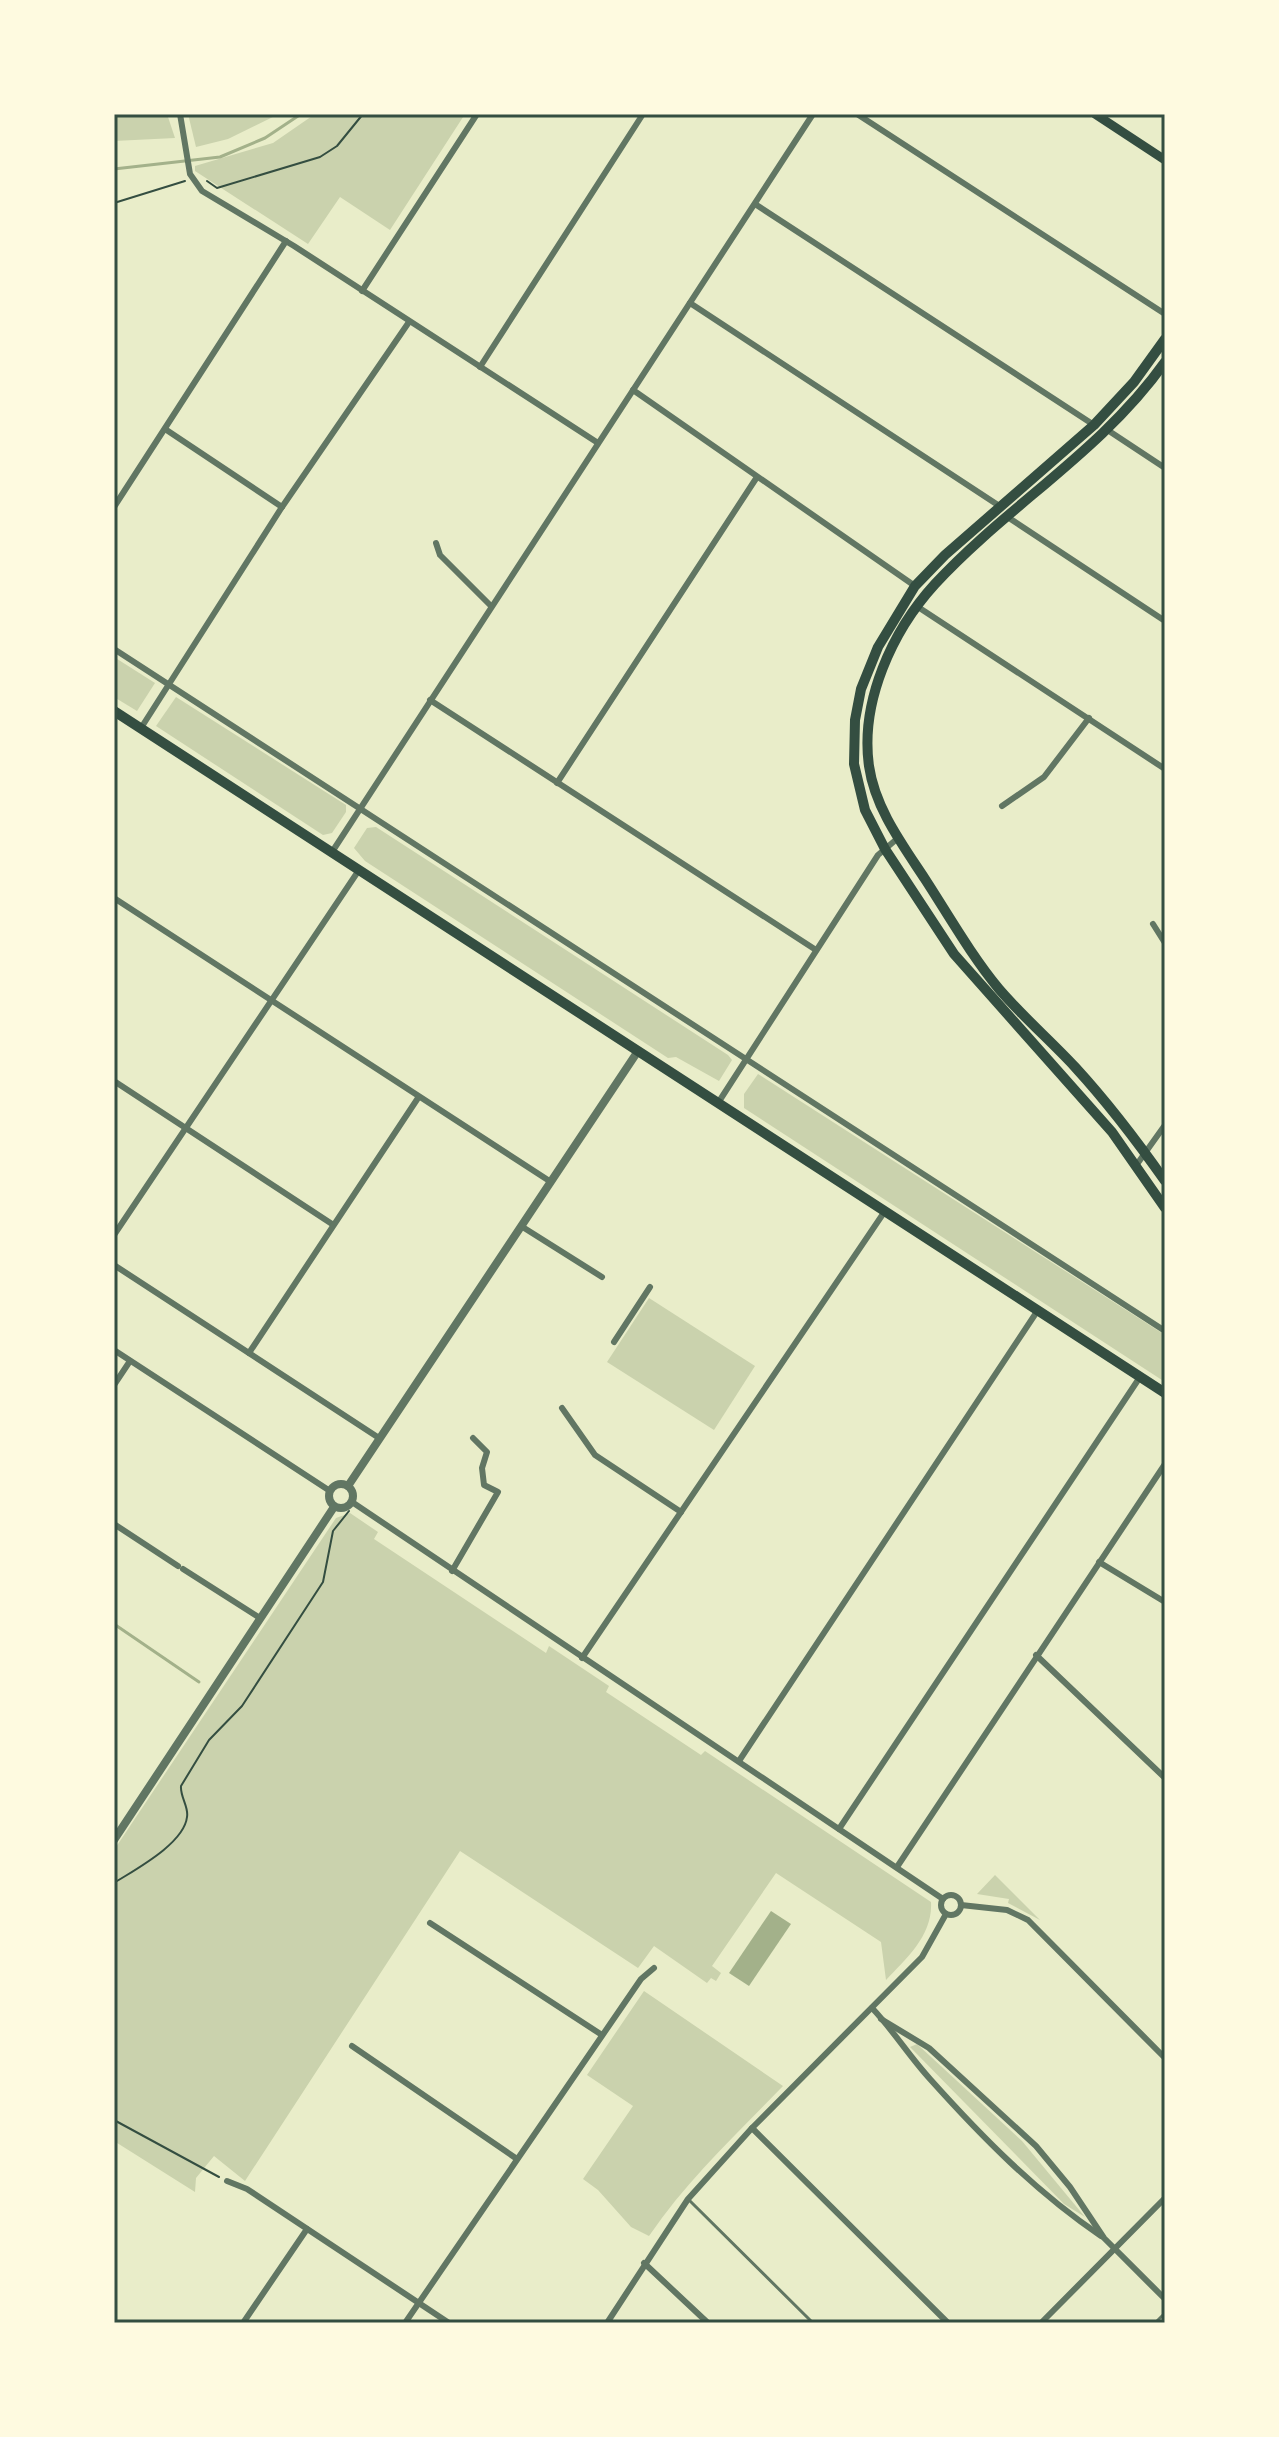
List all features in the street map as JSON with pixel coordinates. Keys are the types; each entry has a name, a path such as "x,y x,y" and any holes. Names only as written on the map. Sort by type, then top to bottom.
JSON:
{"main road":[{"path":"1095,114 1165,160"},
{"path":"1165,339 1134,382 1094,425 915,586 878,647 861,689 855,720 856,783 885,849 962,966 1112,1132 1165,1208"},
{"path":"1165,362 1109,431 954,565 918,607 881,674 869,721 869,765 873,786 898,838 994,982 1092,1085 1165,1181"},
{"path":"114,711 1165,1393"}],"street":[{"path":"180,114 191,177 202,191 286,241 598,443"},
{"path":"362,291 477,114"},
{"path":"480,367 643,114"},
{"path":"332,852 813,114"},
{"path":"857,114 1165,314"},
{"path":"755,204 1094,425"},
{"path":"114,507 286,241"},
{"path":"690,303 1001,507"},
{"path":"141,728 282,507 409,322"},
{"path":"633,390 915,586"},
{"path":"165,429 282,507"},
{"path":"1109,431 1165,468"},
{"path":"557,783 757,477"},
{"path":"1009,518 1165,621"},
{"path":"436,543 440,555 491,606"},
{"path":"918,607 1165,769"},
{"path":"114,649 1165,1331"},
{"path":"430,700 816,950"},
{"path":"1002,806 1044,777 1089,718"},
{"path":"718,1103 878,855 898,838"},
{"path":"114,1235 359,870"},
{"path":"114,898 551,1182"},
{"path":"1153,924 1165,943"},
{"path":"348,1486 638,1051"},
{"path":"114,1081 332,1224"},
{"path":"249,1353 418,1098"},
{"path":"1135,1167 1165,1125"},
{"path":"582,1658 885,1211"},
{"path":"521,1226 602,1277"},
{"path":"114,1265 379,1438"},
{"path":"614,1342 650,1287"},
{"path":"739,1761 1038,1310"},
{"path":"114,1350 330,1491"},
{"path":"114,1385 130,1361"},
{"path":"839,1829 1140,1377"},
{"path":"562,1408 595,1455 681,1512"},
{"path":"452,1571 498,1492 484,1485 482,1468 487,1452 473,1438"},
{"path":"897,1867 1165,1464"},
{"path":"337,1485 348,1486 353,1491 354,1504 344,1509 334,1507 329,1498 330,1491 337,1485"},
{"path":"354,1504 943,1899"},
{"path":"114,1840 334,1507"},
{"path":"114,1524 260,1618"},
{"path":"1099,1562 1165,1602"},
{"path":"1036,1655 1165,1778"},
{"path":"943,1899 954,1895 961,1905"},
{"path":"943,1899 941,1907 946,1914"},
{"path":"946,1914 956,1914 961,1905"},
{"path":"961,1905 997,1908 1028,1920 1165,2058"},
{"path":"607,2323 688,2199 752,2128 922,1957 946,1914"},
{"path":"430,1923 602,2035"},
{"path":"405,2323 641,1979 654,1968"},
{"path":"872,2008 906,2052 990,2144 1056,2205 1104,2238"},
{"path":"881,2019 929,2048 1036,2146 1070,2187 1104,2238 1165,2299"},
{"path":"352,2046 517,2159"},
{"path":"752,2128 948,2323"},
{"path":"227,2181 247,2189 449,2323"},
{"path":"1041,2323 1165,2198"},
{"path":"243,2323 307,2229"},
{"path":"644,2263 708,2323"}],"lane":[{"path":"688,2199 813,2323"},
{"path":"1155,2323 1165,2313"}],"path":[{"path":"114,203 191,177 201,178 217,188 320,157 337,146 363,114"},
{"path":"114,1883 157,1855 184,1825 187,1813 181,1786 209,1740 242,1706 323,1582 333,1531 345,1520 345,1514 354,1504"},
{"path":"114,2120 191,2165 227,2181"}],"shaded area":[{"path":"114,114 167,114 175,138 114,141"},
{"path":"188,114 279,114 228,139 196,147"},
{"path":"315,114 465,114 390,230 340,197 308,244 195,171 195,166 273,143"},
{"path":"114,657 155,683 137,711 114,697"},
{"path":"176,697 346,805 346,812 332,833 323,835 156,726"},
{"path":"376,827 728,1055 732,1060 719,1081 676,1057 668,1058 365,861 354,848 367,828"},
{"path":"758,1074 1165,1335 1165,1382 744,1108 744,1094"},
{"path":"649,1298 755,1366 714,1430 607,1362"},
{"path":"350,1513 378,1532 374,1539 546,1653 549,1646 609,1686 606,1692 701,1755 705,1751 931,1902 928,1925 910,1954 886,1980 881,1942 776,1873 712,1966 721,1973 716,1981 711,1978 707,1983 654,1946 638,1968 460,1851 245,2181 214,2156 196,2178 195,2192 114,2141 114,1850 336,1518"},
{"path":"995,1875 1040,1920 1008,1903 1009,1899 977,1894"},
{"path":"771,1911 791,1924 749,1986 729,1973"},
{"path":"644,1991 783,2086 696,2176 649,2236 631,2227 598,2190 583,2179 633,2106 587,2075"},
{"path":"917,2044 1022,2141 1085,2217 1064,2204 910,2047"}],"waterway":[{"path":"114,169 220,157 265,138 301,114"},
{"path":"114,1624 199,1682"}]}
